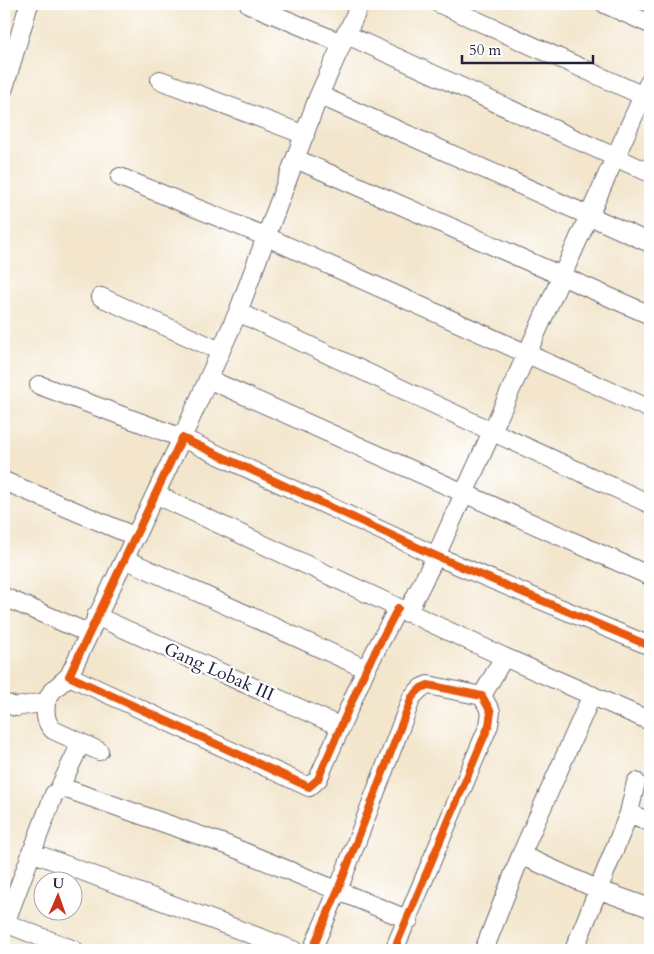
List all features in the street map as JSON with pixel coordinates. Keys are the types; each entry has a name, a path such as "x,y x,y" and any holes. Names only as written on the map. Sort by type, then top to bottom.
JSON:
{"street":[{"path":"4,88 29,4"},
{"path":"249,4 343,38 650,173"},
{"path":"99,750 53,730 48,725 45,715 46,702 52,691 69,676 96,616 157,495 238,312 319,95 343,38 360,4"},
{"path":"69,676 307,787 318,779 366,670 436,556 490,431 615,158 648,92 440,4"},
{"path":"605,4 650,24"},
{"path":"160,80 305,135"},
{"path":"319,95 650,243"},
{"path":"296,159 650,315"},
{"path":"120,177 267,237 650,409"},
{"path":"101,297 220,350"},
{"path":"238,312 650,504"},
{"path":"208,379 650,576"},
{"path":"39,385 182,438 436,556 650,646"},
{"path":"4,481 136,537"},
{"path":"157,495 403,611 650,721"},
{"path":"125,559 366,670"},
{"path":"4,597 88,633"},
{"name":"Gang Lobak III","path":"96,616 341,727"},
{"path":"482,696 504,657"},
{"path":"312,950 338,890 412,697 421,688 428,685 482,696 491,712 489,725 409,920 394,950"},
{"path":"484,950 521,855 592,695"},
{"path":"4,704 16,707 46,702"},
{"path":"74,950 4,925 54,794 59,790 82,743"},
{"path":"574,950 597,889 629,814 636,782"},
{"path":"59,790 69,789 180,829 338,890 409,920"},
{"path":"629,814 650,822"},
{"path":"31,852 293,950"},
{"path":"521,855 597,889 650,908"}],"cycle path":[{"path":"398,608 366,669 318,779 309,787 69,676 182,438 436,556 650,646"},
{"path":"312,950 338,890 412,697 421,688 428,685 482,696 491,712 489,725 394,950"}]}
